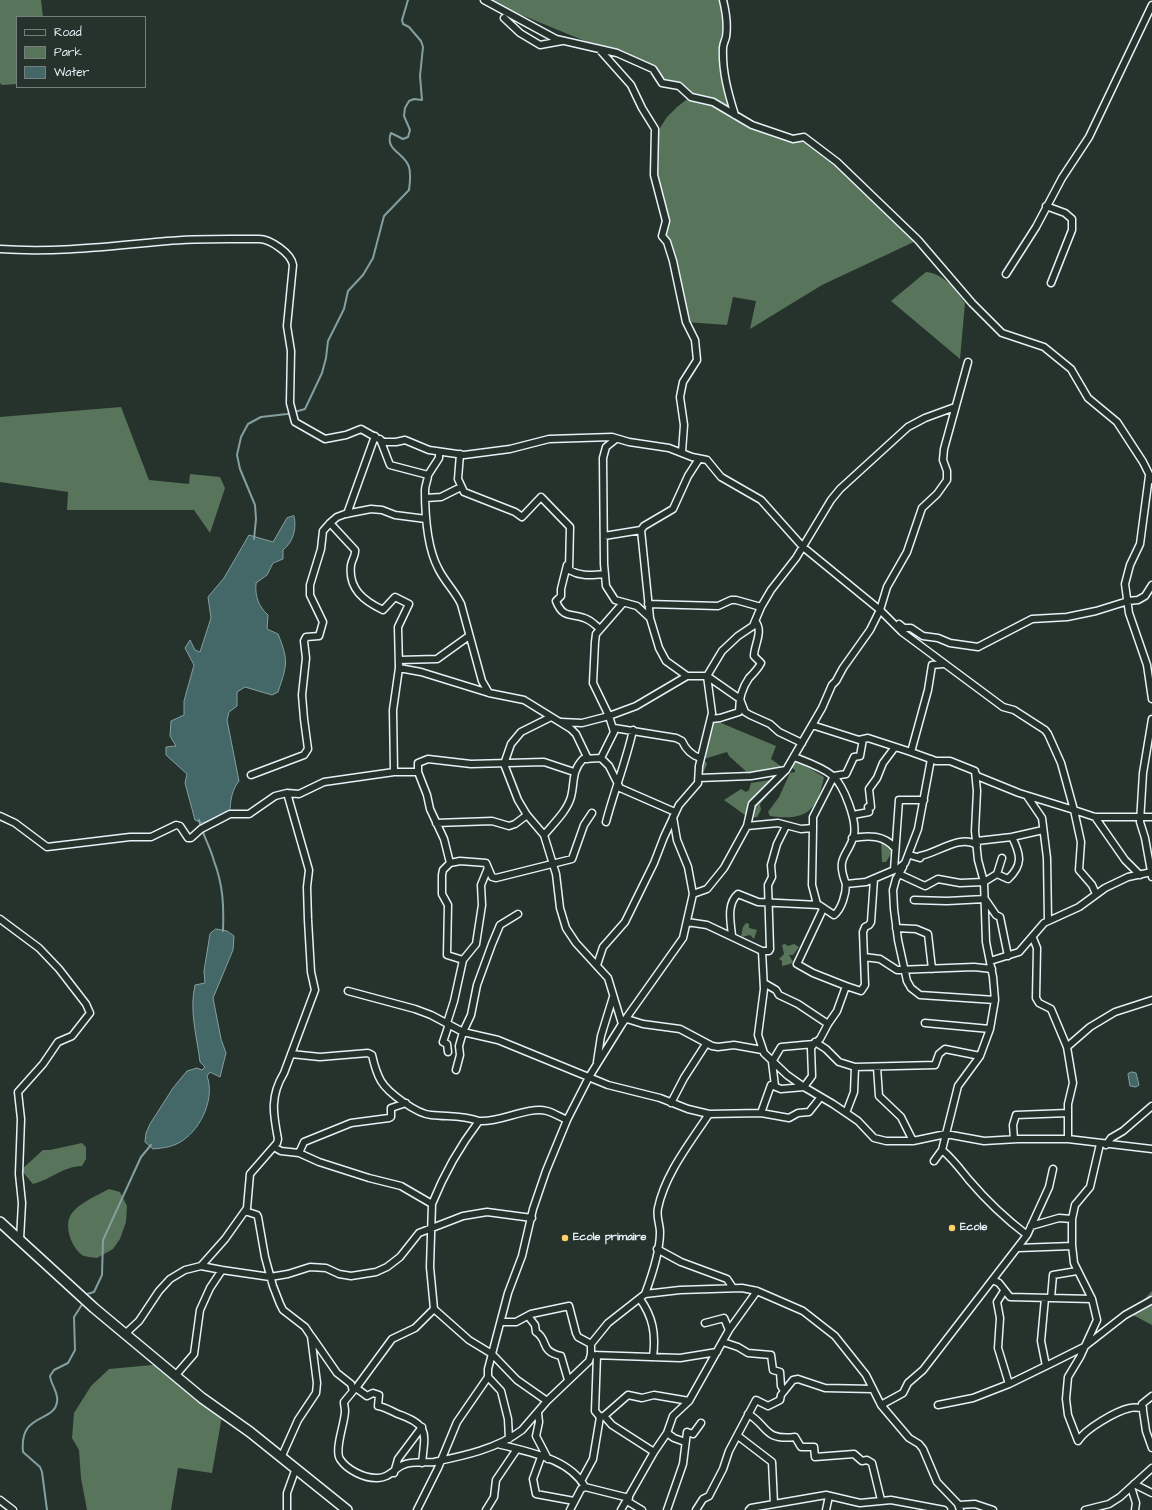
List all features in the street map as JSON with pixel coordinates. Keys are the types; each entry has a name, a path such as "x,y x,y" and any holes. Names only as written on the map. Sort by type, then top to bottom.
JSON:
{"street":[{"path":"484,0 556,39 618,54 653,69 662,83 679,86 691,97 713,102 752,125 793,139 804,137 837,162 925,247 972,303 1002,333 1044,347 1071,369 1088,398 1117,422 1143,462 1151,478 1140,544 1130,565 1125,584 1129,613 1147,665 1152,699"},
{"path":"723,0 727,18 726,36 723,46 723,64 727,92 735,115"},
{"path":"1006,274 1036,227 1062,178 1089,137 1152,6"},
{"path":"504,18 520,34 540,45 563,41"},
{"path":"599,49 631,85 642,108 655,129 654,175 666,221 662,236 667,242 673,261 686,322 695,340 697,360 683,382 680,397 684,425 682,452"},
{"path":"1046,206 1065,213 1072,219 1072,230 1051,283"},
{"path":"0,249 87,249 169,240 268,240 286,254 292,261 293,265 287,326 291,351 290,403 294,420 324,438 346,435 360,429 389,443 405,440 429,450 439,452 460,454 510,449 549,439 601,436 657,445 682,452 699,459 707,460 721,476 761,500 803,547 881,611 904,628 911,628 923,636 938,638 950,643 978,647 1032,619 1067,617 1096,611 1128,601 1138,600 1145,596 1152,585"},
{"path":"694,894 707,889 718,875 736,847 747,826 752,804 786,770 822,708 832,685 836,682 843,668 867,635 881,611 887,587 907,552 922,508 937,494 947,480 947,471 943,460 944,449 955,407 961,393 968,362"},
{"path":"597,965 603,947 625,922 654,863 679,805 694,790 700,778 700,758 711,720 712,706 707,676 722,651 738,636 753,626 761,607 803,547 836,494 877,454 908,427 925,418 955,407"},
{"path":"377,438 390,465 428,475"},
{"path":"347,514 377,438"},
{"path":"616,439 606,447 603,458 604,574 606,586 610,595 615,600 637,606 650,618"},
{"path":"439,452 439,458 428,475 425,490 426,519 434,559 438,569 456,593 482,681 489,693"},
{"path":"460,454 458,479 464,492 492,502 515,512 522,517 541,497 570,527 571,548 569,570 578,575 586,576 604,574"},
{"path":"604,536 641,530 644,526 673,509 688,476 699,459"},
{"path":"426,498 441,497 461,487"},
{"path":"251,775 304,755 308,749 302,695 306,658 304,641 306,637 319,636 322,631 323,622 310,595 310,585 321,549 323,531 337,516 347,514 382,510 395,515 426,519"},
{"path":"330,523 355,550 351,566 352,580 354,588 367,603 384,610 396,597 409,604 398,627 399,668 393,710 394,772"},
{"path":"641,530 650,618 659,648 666,661 687,676"},
{"path":"571,548 561,589 561,596 556,601 563,612 569,616 584,617 600,629"},
{"path":"648,604 718,606 731,600 736,600 761,607"},
{"path":"601,758 614,732 614,728 593,683 594,642 596,634 622,603"},
{"path":"881,611 902,632 943,664 980,689 1003,708 1010,708 1045,730 1061,763 1074,810 1081,842 1079,870 1092,884 1096,894"},
{"path":"711,720 739,712 740,699 749,679 761,663 754,656 754,647 759,638 758,625 755,621"},
{"path":"399,660 436,659 469,636"},
{"path":"911,752 928,690 932,665 943,664"},
{"path":"399,668 421,672 489,693 524,700 576,734 588,758"},
{"path":"559,722 582,723 609,716 636,706 687,676 707,676 740,699 745,712 770,724 779,732 802,743"},
{"path":"551,717 521,732 511,744 504,764 518,800 527,816 544,834 556,874 560,908 566,928 576,943 609,980 613,996 625,1021"},
{"path":"990,961 1018,952 1048,921 1059,918 1079,907 1105,888 1128,877 1152,874 1140,818 1143,773 1152,719"},
{"path":"812,726 859,740 868,738 931,758 936,761 950,761 974,771 978,776 1028,796 1096,817 1152,817"},
{"path":"614,728 633,730 678,739 682,742 685,749 700,758"},
{"path":"606,822 617,783 627,758 633,730"},
{"path":"834,776 846,774 854,758 860,756 863,739"},
{"path":"853,815 869,812 868,807 872,807 869,788 877,778 883,763 895,747"},
{"path":"794,757 814,765 834,776 853,815 854,830 852,838 844,854 842,865 842,875 846,884 846,892 837,913 832,915 817,904 812,885 813,817 834,776"},
{"path":"544,834 562,814 572,796 574,772 577,765 582,759 588,758 601,758 609,766 622,790 674,815"},
{"path":"846,884 866,882 896,872 904,865 910,855 918,829 931,758"},
{"path":"450,863 444,839 436,823 418,772 418,763 428,759 471,764 504,764 528,761 544,762 574,772"},
{"path":"700,778 751,776 786,770"},
{"path":"934,1161 942,1150 958,1086 980,1056 990,1029 995,1000 985,923 984,882 978,860 975,820 977,791 974,771"},
{"path":"0,816 15,823 47,847 130,837 150,837 176,825 180,826 188,838 191,838 201,829 230,814 249,814 275,796 286,793 298,794 324,782 336,779 394,772 418,772"},
{"path":"202,1266 225,1240 244,1211 248,1202 250,1174 274,1147 278,1139 273,1103 277,1085 284,1073 315,990 311,972 308,920 307,887 309,870 286,793"},
{"path":"1028,796 1041,817 1047,858 1048,921"},
{"path":"924,800 899,800 895,848 896,872 893,890 896,928 909,985 920,995 995,1000"},
{"path":"462,960 446,955 448,905 442,894 443,870 450,863 460,861 486,863 492,877 496,878 572,859 584,825 592,813"},
{"path":"416,1510 427,1493 457,1422 488,1377 492,1354 508,1293 522,1256 546,1171 567,1120 597,1063 683,938 694,894 688,867 677,840 674,815"},
{"path":"436,823 492,821 509,826 527,816"},
{"path":"1096,817 1125,860 1140,875"},
{"path":"747,826 778,823 801,829 813,828"},
{"path":"687,922 707,925 762,951 769,951 768,884 772,874 772,859 777,844 786,826"},
{"path":"910,855 920,858 920,856 931,854 964,841 977,843 1043,830"},
{"path":"852,838 872,836 888,841 895,848"},
{"path":"997,874 1008,879 1016,871 1019,852 1012,837"},
{"path":"896,872 925,886 938,879 960,883 984,882 997,874 1002,858"},
{"path":"448,1052 447,1044 443,1042 448,1027 447,1023 462,960 476,944 482,909 481,885 488,868"},
{"path":"823,909 796,964 813,973 860,991 863,989 865,981 863,932 864,927 869,925 871,922 874,879"},
{"path":"732,936 731,908 736,896 741,894 756,902 817,904"},
{"path":"914,900 947,902 985,899"},
{"path":"985,899 996,915 1000,917 1008,956"},
{"path":"456,1070 460,1055 458,1046 462,1032 471,1015 477,985 495,935 502,923 518,914"},
{"path":"0,919 39,948 59,969 86,1004 90,1013 72,1036 58,1042 43,1064 18,1092 21,1119 19,1174 22,1203 20,1239"},
{"path":"896,928 916,929 928,934 932,969"},
{"path":"1033,938 1037,948 1036,998 1039,1003 1051,1009 1066,1046 1072,1083 1068,1113 1068,1139"},
{"path":"762,951 764,983 761,1024 758,1035 762,1050 772,1062 804,1087 858,1121 874,1138 886,1141 913,1140 946,1134 984,1141 1014,1139 1068,1139 1103,1145 1152,1149"},
{"path":"864,957 878,958 894,969 905,970 974,967 992,969"},
{"path":"764,983 776,990 779,995 798,1004 828,1024"},
{"path":"771,1085 781,1089 804,1087 812,1076 811,1048 820,1039 837,1011 846,986"},
{"path":"348,991 416,1009 447,1023 462,1032 498,1040 608,1085 660,1098 671,1103 709,1114 761,1113 789,1118 798,1113 809,1112 820,1098"},
{"path":"597,1063 601,1036 613,996"},
{"path":"1066,1046 1090,1027 1116,1012 1152,1000"},
{"path":"625,1021 680,1029 706,1044 718,1048 740,1045 762,1050"},
{"path":"925,1023 990,1029"},
{"path":"771,1085 775,1086 772,1062 782,1046 803,1046 815,1043 826,1049 839,1062 856,1067 935,1065 939,1054 945,1049 980,1056"},
{"path":"671,1103 684,1078 706,1044"},
{"path":"291,1054 320,1057 368,1053 372,1055 381,1082 418,1112 430,1116 458,1115 488,1122 515,1114 539,1110 546,1111 567,1120"},
{"path":"846,1113 854,1092 856,1067"},
{"path":"877,1067 879,1096 901,1118 913,1140"},
{"path":"761,1113 771,1085"},
{"path":"299,1153 304,1142 315,1135 351,1123 389,1118 391,1117 391,1108 406,1103"},
{"path":"1142,1408 1130,1408 1119,1412 1093,1426 1078,1441 1068,1415 1066,1399 1068,1378 1080,1357 1097,1320 1092,1299 1077,1271 1072,1246 1072,1219 1075,1205 1090,1186 1103,1145 1123,1131 1152,1106"},
{"path":"1014,1139 1013,1126 1016,1115 1068,1113"},
{"path":"591,1344 608,1323 642,1296 650,1281 660,1234 657,1216 658,1206 676,1166 709,1114"},
{"path":"479,1121 463,1143 440,1184 432,1204 431,1274 434,1309 469,1340 492,1354 517,1380 547,1401"},
{"path":"274,1147 281,1151 299,1153 319,1162 369,1178 401,1186 432,1204"},
{"path":"942,1150 955,1161 969,1180 994,1207 1027,1235"},
{"path":"881,1405 903,1393 908,1383 923,1370 1018,1248 1032,1226 1049,1187 1053,1168"},
{"path":"244,1211 257,1215 258,1217 270,1277 283,1310 305,1328 337,1373 351,1384 354,1389 367,1396 373,1393 379,1395 378,1406 384,1407 417,1421 422,1427 424,1443 422,1463"},
{"path":"126,1334 139,1321 159,1291 170,1279 185,1270 202,1266 270,1277 288,1274 310,1267 326,1268 339,1274 351,1276 376,1272 387,1267 400,1257 419,1233 463,1216 487,1212 532,1218"},
{"path":"1032,1226 1059,1218 1072,1219"},
{"path":"0,1223 20,1239 94,1308 175,1376 202,1398 250,1432 347,1510"},
{"path":"1018,1248 1072,1246"},
{"path":"657,1249 681,1262 727,1279 733,1288"},
{"path":"175,1376 194,1354 200,1310 222,1270"},
{"path":"1046,1366 1041,1341 1053,1275 1077,1271"},
{"path":"993,1280 999,1283 1010,1297 1092,1299"},
{"path":"642,1296 680,1290 733,1288 757,1291 803,1311 828,1329 866,1375 881,1405 904,1432 924,1450 940,1487 959,1507 975,1504 993,1510"},
{"path":"621,1510 654,1452 667,1433 673,1416 689,1401 729,1330 757,1291"},
{"path":"1004,1291 997,1302 1000,1318 998,1348 1008,1384"},
{"path":"642,1296 654,1330 653,1357"},
{"path":"938,1405 973,1398 1008,1384 1046,1366 1084,1346 1124,1315 1152,1300"},
{"path":"501,1322 516,1322 528,1316 569,1306 578,1337 591,1344 594,1355 595,1411 612,1425 654,1452"},
{"path":"434,1309 415,1328 392,1339 344,1402 345,1411 341,1429 338,1457 349,1468 366,1477 377,1478 394,1473 404,1465 465,1456 509,1439 522,1430 547,1401 594,1355"},
{"path":"528,1316 535,1325 536,1332 541,1335 546,1348 553,1355 561,1356 568,1380"},
{"path":"705,1323 724,1318 729,1330"},
{"path":"281,1458 298,1420 316,1391 311,1336"},
{"path":"723,1342 738,1347 748,1353 771,1355 773,1370 780,1372 781,1386 784,1391"},
{"path":"594,1355 680,1358 717,1352"},
{"path":"488,1377 502,1391 508,1419 509,1439"},
{"path":"696,1510 703,1499 709,1496 723,1469 729,1451 756,1400 768,1406 780,1400 781,1395 793,1380 798,1379 825,1388 873,1389"},
{"path":"581,1481 593,1459 602,1417 628,1395 642,1398 654,1396 689,1401"},
{"path":"1152,1396 1143,1403 1142,1408 1146,1431 1152,1448"},
{"path":"538,1413 539,1422 536,1436 548,1459"},
{"path":"748,1414 753,1417 766,1432 781,1438 795,1437 801,1447 814,1447 815,1457 854,1454 862,1461 870,1461 872,1463 881,1500"},
{"path":"667,1510 683,1464 687,1432 693,1434 701,1423"},
{"path":"394,1473 398,1458 422,1427"},
{"path":"667,1433 674,1438 685,1442"},
{"path":"738,1436 772,1462 774,1504"},
{"path":"498,1444 566,1466 575,1472 585,1487 628,1499 642,1510"},
{"path":"486,1510 494,1497 496,1480 517,1449"},
{"path":"542,1457 533,1479 536,1494 574,1501"},
{"path":"287,1510 287,1493 296,1468"},
{"path":"1085,1510 1109,1504 1152,1468"},
{"path":"1132,1486 1152,1493"},
{"path":"1132,1486 1136,1503 1135,1510"},
{"path":"570,1510 581,1489 585,1487"},
{"path":"826,1510 830,1496"},
{"path":"750,1510 774,1504 830,1496 860,1503 891,1500 944,1510"},
{"path":"0,1500 13,1510"},
{"path":"901,1502 901,1510"}],"green space":[{"path":"0,0 41,0 43,16 16,16 16,84 2,85 0,83"},
{"path":"485,0 723,0 727,18 723,53 735,115 793,139 804,137 837,162 918,240 822,285 750,329 756,301 733,297 727,325 686,322 673,261 662,236 666,221 657,191 656,134 667,117 690,97 679,86 662,83 653,69"},
{"path":"926,272 933,273 944,279 965,303 960,359 891,301"},
{"path":"121,407 149,480 189,484 190,474 220,477 225,488 210,533 194,510 67,510 68,492 0,482 0,417"},
{"path":"714,720 776,746 771,759 782,767 749,774 729,756 727,752 704,759 707,764 703,773 701,768"},
{"path":"797,761 824,777 818,799 808,812 801,815 793,817 770,816 768,812 779,797 790,773 795,772 795,770 791,767"},
{"path":"776,779 771,791 760,804 761,810 757,817 749,818 724,800 741,789 746,792 749,790 751,783"},
{"path":"881,840 892,847 892,852 886,862 882,862"},
{"path":"746,923 749,924 749,928 757,930 754,939 750,935 741,937 743,927"},
{"path":"785,944 788,946 794,944 799,947 793,955 789,955 793,962 782,966 782,961 779,959 784,954 782,945"},
{"path":"82,1143 86,1147 86,1159 82,1166 63,1171 33,1184 21,1170 43,1150 50,1150"},
{"path":"109,1189 120,1192 127,1206 126,1222 120,1239 113,1249 97,1258 83,1256 72,1241 68,1229 69,1218 80,1206"},
{"path":"1152,1291 1152,1325 1131,1314"},
{"path":"163,1364 222,1416 212,1473 178,1468 171,1510 87,1510 81,1478 79,1450 72,1438 74,1413 91,1386 109,1369"}],"water":[{"path":"294,516 295,526 292,539 283,550 283,559 273,563 267,575 256,583 258,600 268,615 267,629 278,634 284,651 286,663 285,669 278,692 272,695 245,687 237,692 237,706 229,712 227,720 239,781 232,796 230,813 202,823 195,820 185,783 187,774 166,755 166,747 176,746 170,736 171,721 184,715 184,701 194,665 185,648 190,640 195,650 200,652 211,618 208,597 224,578 249,535 273,542 287,518"},
{"path":"216,929 227,931 234,936 233,950 213,998 221,1039 226,1053 220,1077 210,1072 207,1076 209,1093 205,1112 201,1120 189,1135 175,1145 153,1149 145,1142 146,1133 150,1124 173,1088 187,1071 197,1068 202,1070 205,1067 200,1062 194,1024 193,995 195,985 205,983 204,971 210,934"},
{"path":"1132,1072 1136,1073 1139,1085 1136,1087 1130,1086 1128,1074"}],"waterway":[{"path":"254,539 256,519 255,505 240,469 237,455 241,437 248,424 261,417 287,414 305,409 322,373 328,341 344,309 348,291 363,275 373,258 384,216 409,190 410,176 407,162 390,144 391,133 403,139 408,137 410,130 404,116 405,108 409,101 414,99 422,100 420,76 423,47 421,41 409,27 403,24 402,20 408,0"},
{"path":"199,820 221,887 223,904 223,931"},
{"path":"84,1295 94,1292 102,1275 103,1240 141,1157 151,1145"},
{"path":"47,1510 42,1472 40,1467 23,1452 23,1439 26,1430 31,1424 55,1409 57,1395 50,1376 54,1370 68,1363 75,1350 74,1317 83,1303"}],"place":[{"name":"Ecole","path":"952,1228"},
{"name":"Ecole primaire","path":"565,1238"}]}
